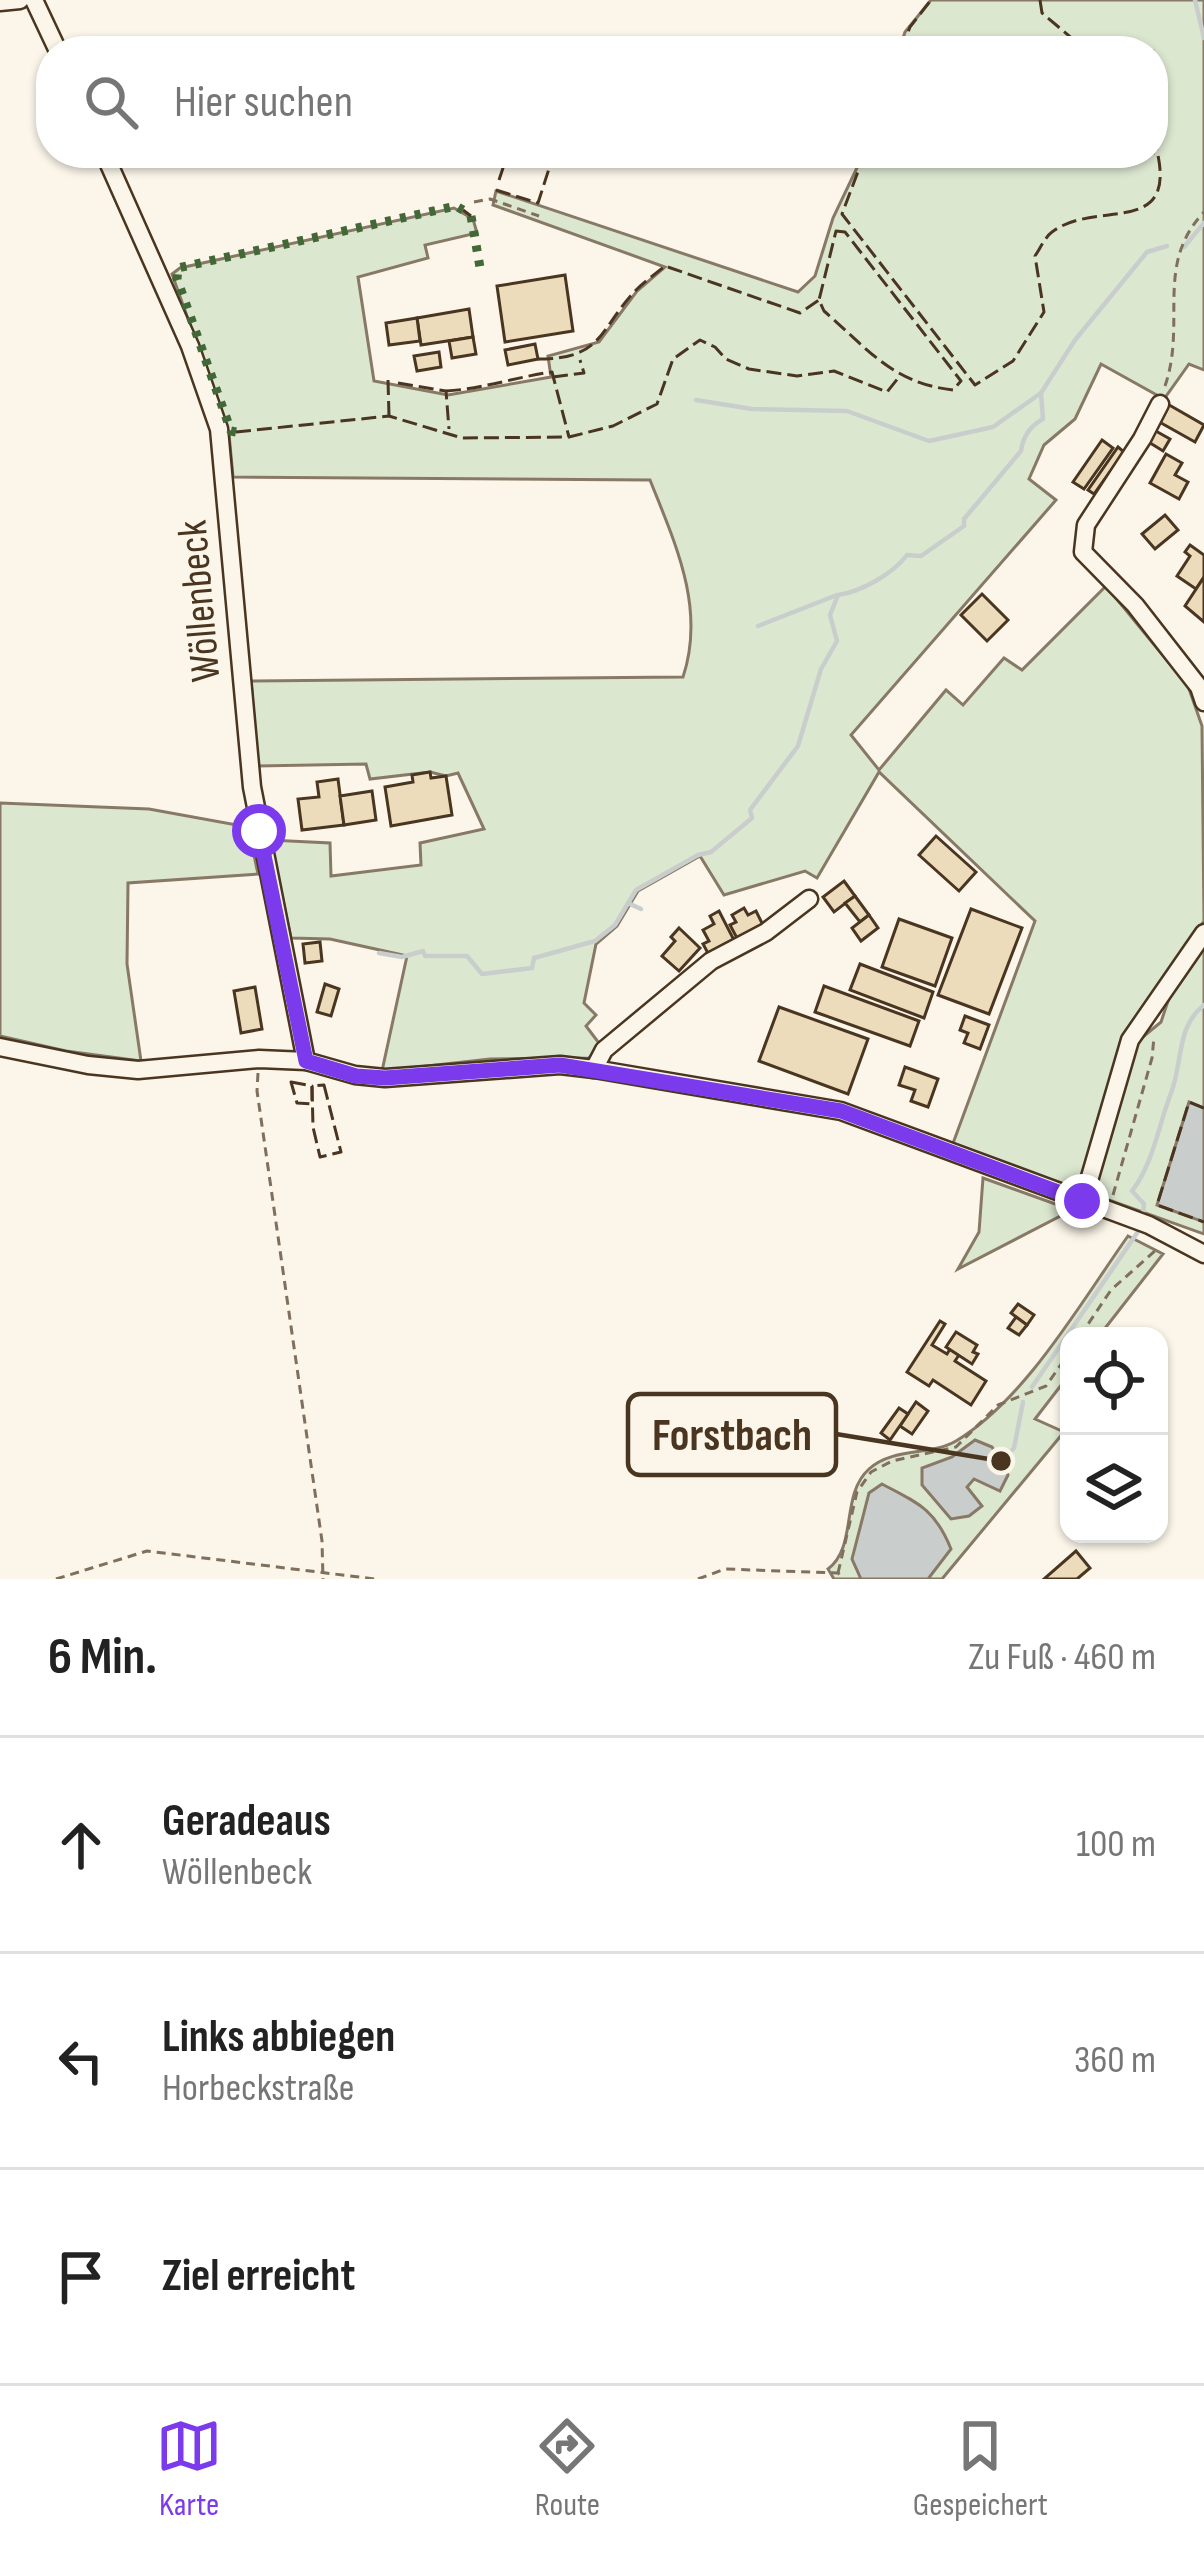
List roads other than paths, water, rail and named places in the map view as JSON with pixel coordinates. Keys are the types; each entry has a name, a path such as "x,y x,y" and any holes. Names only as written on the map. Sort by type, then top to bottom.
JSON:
{"street":[{"path":"0,2 20,0"},
{"path":"34,0 51,36"},
{"name":"Wöllenbeck","path":"111,168 190,346 219,429 252,787 306,1061"},
{"path":"1160,404 1086,525 1083,552 1135,605 1199,687 1204,702"},
{"path":"595,1069 604,1050 711,961 766,932 809,899"},
{"path":"1082,1201 1126,1050 1204,933"},
{"path":"0,1047 138,1070 259,1059 306,1061 356,1076 385,1078 560,1065 841,1111 1109,1209 1204,1254"}],"waterway":[{"path":"1195,0 1204,38"},
{"path":"1184,247 1204,223"},
{"path":"696,400 752,409 847,411 929,441 993,427 1041,393 1075,340 1147,252 1167,246"},
{"path":"379,953 467,956 482,974 532,968 534,958 595,941 615,925 636,890 711,852 752,818 750,810 798,746 821,669 837,641 830,615 838,595 876,581 907,555 921,556 964,526 964,519 1021,451 1028,432 1043,419 1041,393"},
{"path":"758,626 837,595"},
{"path":"628,903 641,909"},
{"path":"1143,1213 1144,1204 1132,1191 1155,1144 1184,1034 1204,1005"},
{"path":"1032,1387 1137,1233"},
{"path":"1001,1461 1014,1448 1023,1402"}],"place":[{"name":"Forstbach","path":"1001,1461"}]}
